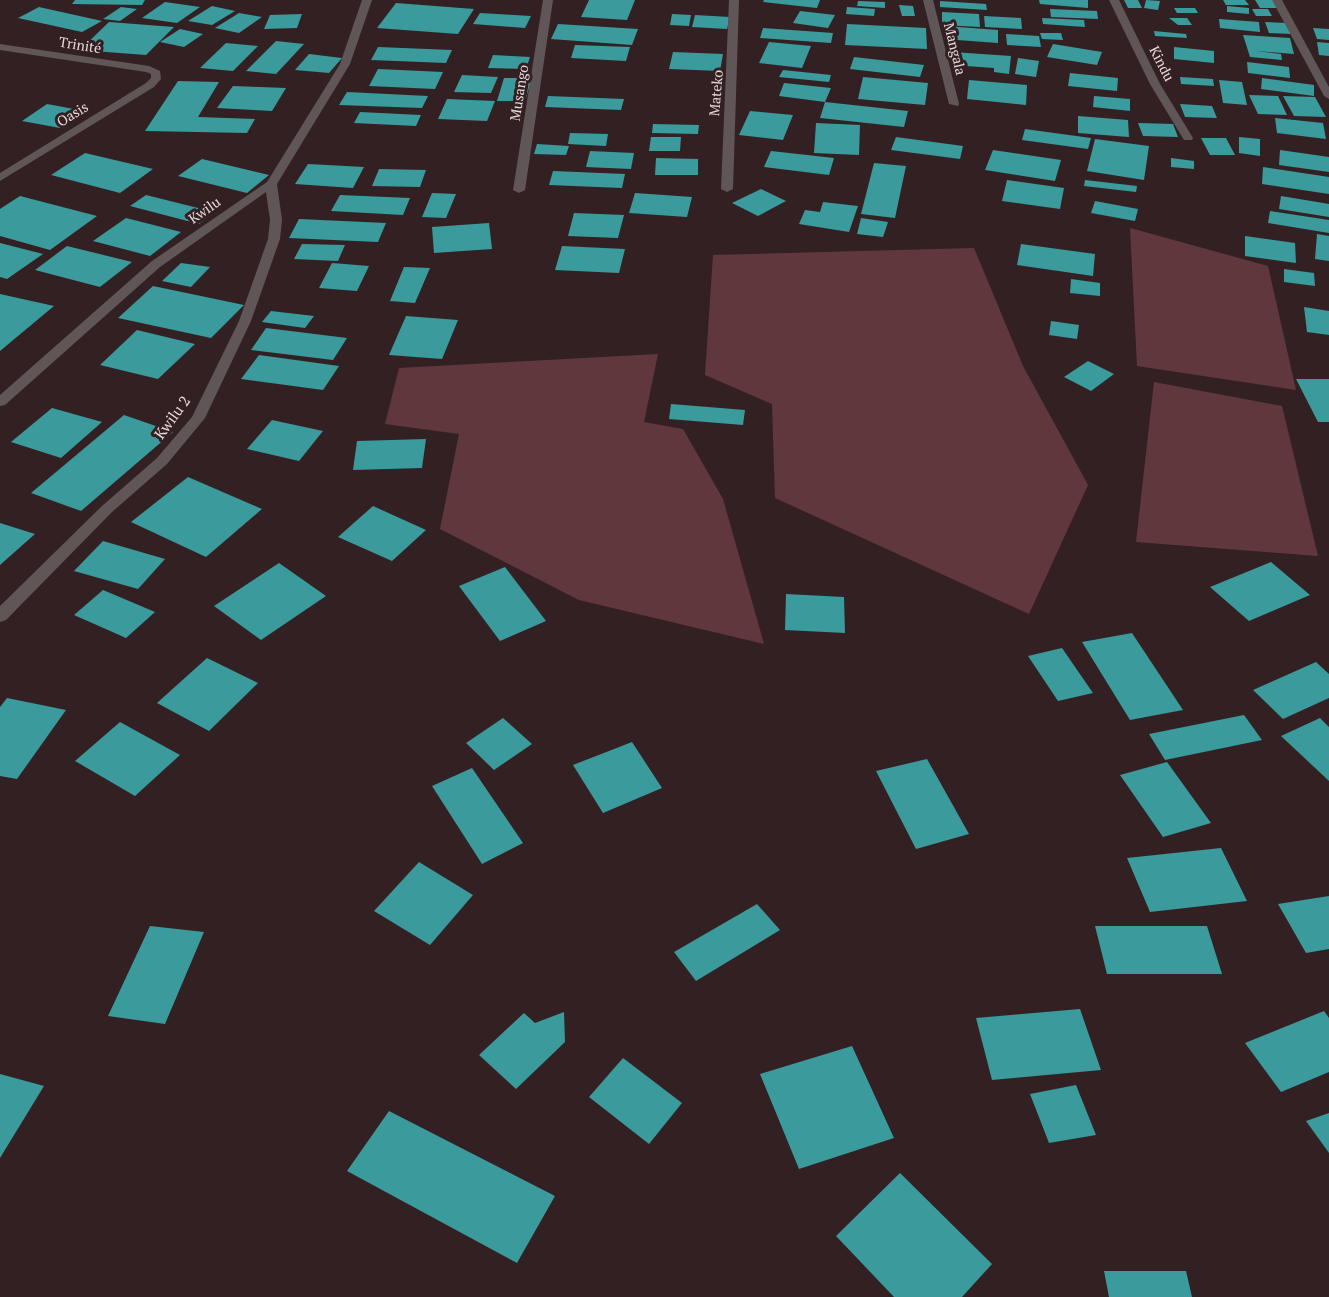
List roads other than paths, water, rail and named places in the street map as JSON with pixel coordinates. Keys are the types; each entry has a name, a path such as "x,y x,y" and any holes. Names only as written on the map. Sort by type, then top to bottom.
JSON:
{"street":[{"name":"Kwilu","path":"0,402 156,264 271,184 345,64 367,0"},
{"name":"Musango","path":"519,190 548,0"},
{"name":"Mateko","path":"727,189 734,0"},
{"name":"Mangala","path":"928,0 954,104"},
{"name":"Kindu","path":"1114,0 1155,84 1188,138"},
{"path":"1277,0 1329,96"},
{"name":"Trinité","path":"0,47 149,69 156,73"},
{"name":"Oasis","path":"0,178 150,85 156,79 156,73"},
{"name":"Kwilu 2","path":"0,616 107,509 162,461 198,418 245,321 274,239 276,220 271,184"}]}
